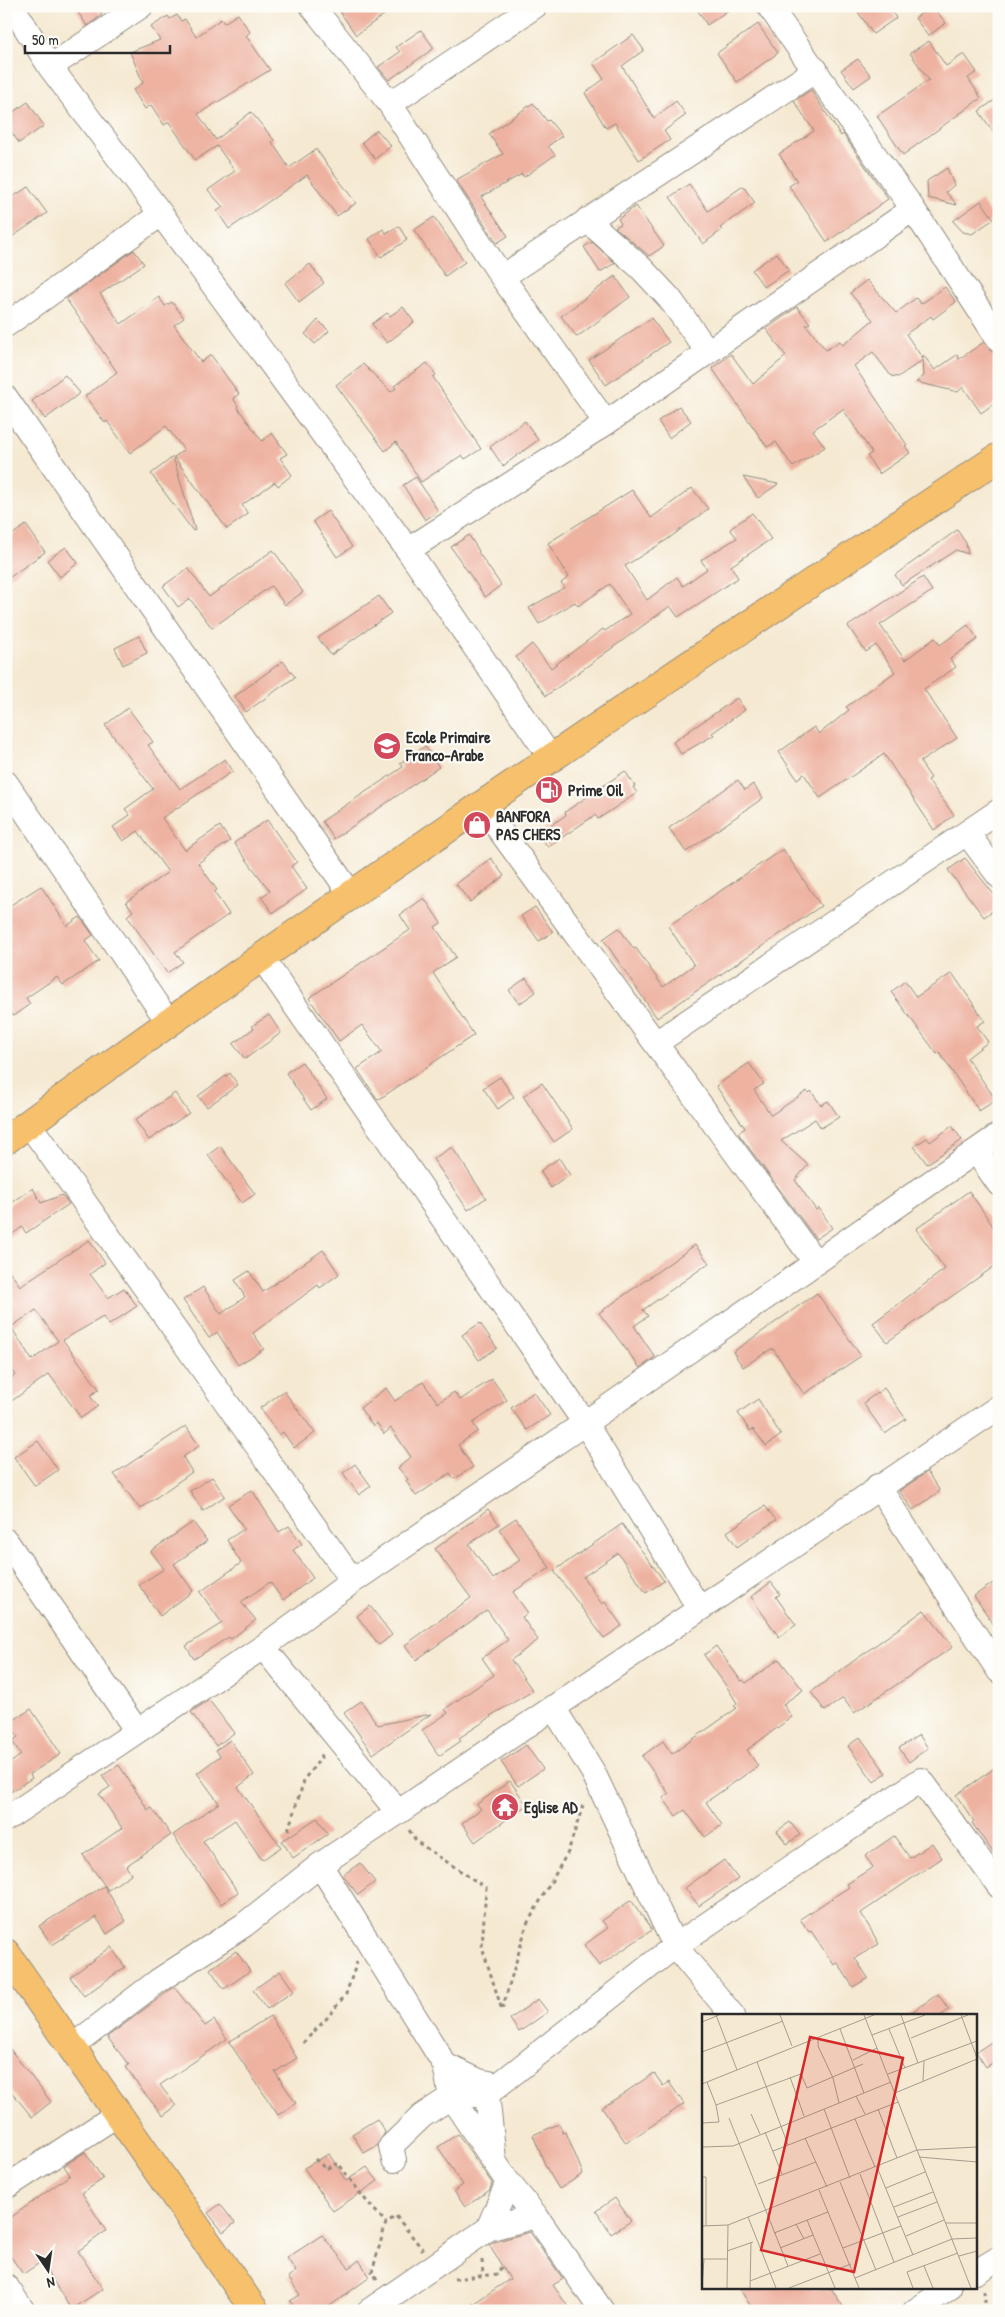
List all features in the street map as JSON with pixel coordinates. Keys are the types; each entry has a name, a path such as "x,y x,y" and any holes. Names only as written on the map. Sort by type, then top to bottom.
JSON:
{"main road":[{"path":"13,1134 262,958 551,758 999,457"},
{"path":"6,1953 70,2048 255,2311"}],"street":[{"path":"12,6 50,68 161,214 408,550 551,758"},
{"path":"50,68 141,6"},
{"path":"312,6 390,104 502,277 606,423"},
{"path":"390,104 535,6"},
{"path":"769,6 913,209 999,340"},
{"path":"502,277 816,70"},
{"path":"408,550 606,423 913,209"},
{"path":"6,325 161,214"},
{"path":"588,220 641,268 664,293 708,352"},
{"path":"6,398 352,896"},
{"path":"6,783 169,1023"},
{"path":"482,806 816,1263"},
{"path":"656,1043 999,811"},
{"path":"968,833 999,876"},
{"path":"262,958 585,1423 699,1608"},
{"path":"13,1134 353,1581"},
{"path":"6,1819 263,1647 353,1581 585,1423 999,1135"},
{"path":"976,1151 999,1184"},
{"path":"70,2048 158,1981 244,1925 320,1865 999,1406"},
{"path":"878,1486 999,1671"},
{"path":"6,1541 137,1731"},
{"path":"263,1647 398,1812"},
{"path":"553,1707 593,1772 674,1946 731,2014"},
{"path":"394,2160 391,2146 422,2116 450,2097 493,2090 674,1946 921,1780 999,1886"},
{"path":"320,1865 445,2065 450,2097 508,2182 536,2216 602,2311"},
{"path":"445,2065 479,2081 493,2090"},
{"path":"493,2090 494,2161"},
{"path":"6,2187 118,2114"},
{"path":"488,2229 508,2182"},
{"path":"370,2311 488,2229 536,2216"},
{"path":"978,2271 999,2258"},
{"path":"6,2286 23,2311"},
{"path":"917,2302 944,2290"}],"path":[{"path":"288,1830 305,1778 320,1758 320,1749"},
{"path":"398,1812 417,1842 486,1888 482,1947 502,2010 527,1924 568,1852 593,1772"},
{"path":"303,2043 327,2018 346,1994 366,1938"},
{"path":"315,2159 326,2169 338,2164 386,2223"},
{"path":"389,2298 372,2272 386,2223 396,2216 415,2242 438,2264"},
{"path":"418,2278 462,2279 498,2274 501,2267"}],"building":[{"path":"74,6 96,6 102,15 87,26"},
{"path":"348,6 396,6 356,35 340,12"},
{"path":"695,6 734,6 707,25"},
{"path":"854,6 888,6 896,18 873,34"},
{"path":"932,6 946,23 928,36 915,18"},
{"path":"238,14 250,32 246,36 270,70 198,114 216,140 251,112 274,140 272,142 289,168 316,149 356,203 337,216 307,175 229,229 217,211 223,207 208,190 235,171 217,146 195,160 169,122 164,125 151,105 145,109 133,90 143,83 130,52 160,40 151,27 168,16 170,19 177,15 181,21 185,19 196,37 221,19 224,23"},
{"path":"758,24 778,53 737,82 717,53"},
{"path":"421,30 434,48 389,80 378,67 400,52 396,47"},
{"path":"633,35 644,50 622,66 654,118 676,101 686,115 664,131 670,140 639,160 615,123 606,128 585,93 604,79 593,63"},
{"path":"929,41 946,66 964,54 977,72 968,78 981,98 903,155 877,116 929,80 910,53"},
{"path":"858,59 871,76 854,88 841,70"},
{"path":"811,90 841,136 843,134 888,199 827,242 789,186 797,181 779,154 814,131 794,101"},
{"path":"999,97 999,141 979,111"},
{"path":"28,102 44,126 19,143 6,124 6,117"},
{"path":"533,103 562,136 548,146 555,155 524,177 522,174 481,197 508,236 497,243 456,180 503,154 489,134"},
{"path":"377,130 391,146 375,159 362,142"},
{"path":"947,168 954,185 946,192 957,205 928,198 927,181"},
{"path":"689,184 708,211 743,186 755,203 720,228 722,230 703,244 670,197"},
{"path":"28,187 47,213 6,241 6,201"},
{"path":"981,201 994,219 972,234 963,232 953,221"},
{"path":"636,206 664,246 649,256 615,227 621,224 618,219"},
{"path":"434,217 465,262 445,276 414,230"},
{"path":"399,226 407,240 381,257 369,239 383,229 386,233"},
{"path":"592,242 615,263 600,272 584,247"},
{"path":"134,250 144,264 100,294 121,324 159,297 165,306 172,302 184,318 174,325 201,362 211,355 239,394 233,398 237,407 262,441 272,433 287,454 280,458 292,475 278,486 275,482 242,505 248,514 227,529 174,457 184,450 166,426 130,453 107,421 105,423 85,396 117,372 66,299"},
{"path":"777,253 789,270 764,287 752,270"},
{"path":"310,264 324,283 299,302 285,283"},
{"path":"615,276 630,297 577,337 561,316"},
{"path":"867,280 896,313 916,298 921,304 945,287 956,302 933,319 931,316 906,334 923,359 923,355 935,370 957,355 959,359 984,342 999,360 999,400 981,413 963,387 958,392 916,382 924,376 923,360 898,377 891,376 873,352 854,366 907,445 905,446 910,453 879,474 867,456 872,453 843,409 813,430 825,447 793,467 776,442 767,447 712,368 731,354 753,384 786,356 766,329 797,307 810,323 806,325 826,350 840,341 843,345 873,320 850,293"},
{"path":"403,307 414,322 387,343 372,324 387,313 390,316"},
{"path":"651,318 669,342 606,385 589,360"},
{"path":"318,320 329,331 315,344 305,334"},
{"path":"427,363 436,375 433,377 481,449 465,459 462,455 421,482 396,442 385,451 336,385 363,364 391,392 396,388 394,386"},
{"path":"65,375 80,393 45,419 32,401"},
{"path":"679,406 691,421 669,438 658,421"},
{"path":"525,421 538,440 503,466 490,447"},
{"path":"173,457 195,530 193,531 151,474"},
{"path":"416,477 438,511 425,520 403,485"},
{"path":"743,477 778,484 758,498"},
{"path":"692,488 708,509 668,539 625,566 647,600 677,577 683,586 707,569 701,560 737,538 730,529 752,513 771,539 731,566 738,578 678,617 670,606 546,696 516,657 532,644 551,668 603,629 605,631 630,614 610,584 578,606 575,602 539,624 529,608 565,587 561,583 569,577 548,543 632,490 651,518"},
{"path":"328,511 352,547 337,557 313,521"},
{"path":"26,525 45,552 6,580 6,539"},
{"path":"957,530 966,543 968,554 956,550 902,585 895,575"},
{"path":"469,535 478,552 501,585 485,597 451,547"},
{"path":"66,547 78,563 60,577 47,560"},
{"path":"273,550 303,592 285,605 271,586 212,628 190,599 178,607 163,586 188,568 209,597"},
{"path":"923,577 932,591 880,625 905,660 935,638 940,645 968,625 978,639 950,659 956,667 924,689 957,738 920,762 931,778 928,780 954,815 934,830 884,754 820,798 804,774 797,779 779,752 814,727 819,734 849,710 846,707 895,672 876,645 866,652 848,626"},
{"path":"379,596 391,613 331,655 318,638"},
{"path":"139,636 147,653 123,665 115,648"},
{"path":"283,661 295,677 246,712 235,696"},
{"path":"737,698 745,710 712,733 714,735 681,754 673,742"},
{"path":"128,708 153,742 148,745 180,789 225,759 233,771 162,818 185,850 220,826 230,841 198,863 217,890 214,892 229,914 175,952 183,962 167,973 127,916 133,911 126,902 168,872 138,831 123,841 113,827 130,815 125,809 153,789 105,725"},
{"path":"425,746 439,767 334,839 322,821 403,767 400,763"},
{"path":"625,771 635,786 633,787 637,793 598,819 595,815 548,847 538,834 566,815 565,812"},
{"path":"738,780 745,790 753,784 763,798 686,852 669,828"},
{"path":"267,820 297,862 291,866 307,889 273,913 261,897 270,891 234,843"},
{"path":"783,849 821,906 657,1018 603,939 619,928 634,949 636,948 663,987 694,965 668,926"},
{"path":"491,858 504,876 470,902 456,884"},
{"path":"965,858 999,901 999,906 984,917 948,870"},
{"path":"41,886 67,926 80,917 93,935 85,941 99,961 63,985 57,977 26,998 30,1004 13,1016 6,1007 6,908"},
{"path":"424,898 441,923 435,927 456,957 433,973 474,1035 378,1100 357,1069 382,1052 362,1025 339,1041 309,998 410,930 400,915"},
{"path":"535,907 553,932 539,941 521,916"},
{"path":"952,973 985,1021 977,1026 988,1042 967,1058 996,1100 979,1111 939,1052 937,1054 891,992 905,981 916,997"},
{"path":"526,978 536,992 519,1004 509,990"},
{"path":"269,1015 281,1033 245,1059 233,1044 254,1028 252,1026"},
{"path":"302,1062 327,1099 311,1110 286,1073"},
{"path":"749,1063 764,1084 754,1090 771,1115 807,1091 809,1093 811,1091 821,1105 828,1101 839,1117 821,1128 815,1119 781,1141 808,1165 795,1180 816,1210 819,1208 832,1228 816,1239 738,1133 745,1128 716,1086"},
{"path":"230,1073 238,1085 207,1107 198,1096"},
{"path":"500,1077 514,1097 498,1109 483,1088"},
{"path":"542,1083 573,1129 554,1142 523,1096"},
{"path":"175,1093 189,1113 149,1140 135,1120"},
{"path":"952,1126 962,1140 927,1164 914,1146 927,1138 930,1142"},
{"path":"220,1146 255,1194 242,1203 208,1155"},
{"path":"452,1147 486,1198 468,1210 433,1159"},
{"path":"559,1158 570,1175 551,1188 540,1171"},
{"path":"33,1188 41,1203 62,1195 69,1204 26,1233 22,1227 6,1239 6,1207"},
{"path":"969,1191 999,1235 999,1263 887,1342 873,1323 945,1269 916,1229"},
{"path":"89,1240 105,1263 90,1274 108,1298 124,1288 137,1306 109,1325 103,1317 63,1340 99,1389 90,1396 98,1406 81,1418 49,1374 6,1405 6,1381 15,1375 6,1360 6,1266 20,1286","holes":["36,1310 58,1341 32,1360 11,1327"]},
{"path":"695,1245 709,1263 643,1310 648,1316 634,1326 655,1357 640,1368 599,1313"},
{"path":"323,1250 339,1274 320,1288 318,1285 253,1333 264,1349 238,1365 217,1332 209,1338 183,1300 203,1287 221,1314 245,1297 235,1280 249,1271 263,1292"},
{"path":"817,1293 861,1356 804,1394 773,1349 743,1367 733,1352"},
{"path":"480,1323 497,1348 479,1360 462,1335"},
{"path":"492,1379 507,1400 473,1423 478,1431 458,1445 473,1467 454,1479 450,1473 416,1496 406,1481 408,1479 398,1468 411,1457 391,1428 384,1434 377,1423 373,1426 360,1408 386,1388 395,1401 423,1382 438,1403 454,1392 460,1400"},
{"path":"884,1388 906,1419 885,1434 863,1403"},
{"path":"284,1391 315,1433 294,1448 283,1432 279,1435 260,1408"},
{"path":"534,1392 550,1415 527,1430 511,1408"},
{"path":"758,1399 781,1435 766,1446 753,1429 750,1431 738,1413"},
{"path":"186,1426 199,1446 183,1457 192,1472 140,1509 114,1474"},
{"path":"38,1441 58,1470 35,1486 14,1457"},
{"path":"355,1464 371,1486 359,1495 343,1473"},
{"path":"927,1472 940,1491 913,1510 899,1491"},
{"path":"212,1477 225,1496 203,1511 190,1491"},
{"path":"252,1490 279,1532 289,1526 302,1544 293,1550 313,1578 283,1600 270,1582 241,1602 256,1620 231,1639 229,1637 194,1659 186,1646 222,1623 200,1592 241,1563 227,1540 244,1529 228,1505"},
{"path":"765,1506 776,1520 737,1547 727,1532"},
{"path":"488,1509 499,1524 469,1544 493,1579 520,1560 499,1529 516,1518 550,1568 513,1592 528,1613 522,1617 538,1640 511,1660 533,1691 490,1716 459,1738 461,1741 439,1756 422,1730 448,1713 445,1709 494,1675 482,1658 508,1640 487,1610 416,1660 405,1645 471,1598 435,1549"},
{"path":"193,1522 207,1541 174,1564 193,1591 160,1616 139,1585 164,1569 151,1551"},
{"path":"622,1524 664,1581 646,1593 618,1553 583,1577 602,1604 605,1602 622,1626 604,1638 554,1571"},
{"path":"999,1579 999,1632 974,1596"},
{"path":"771,1582 780,1594 776,1597 796,1625 779,1637 751,1597"},
{"path":"370,1606 392,1635 379,1645 357,1616"},
{"path":"924,1610 953,1647 854,1713 843,1698 825,1711 811,1692"},
{"path":"716,1646 741,1681 743,1680 746,1683 779,1659 803,1690 783,1704 792,1717 747,1750 758,1766 706,1802 722,1825 705,1837 685,1810 676,1816 663,1798 669,1794 642,1756 663,1741 672,1754 737,1708 734,1706 737,1703 729,1690 704,1655"},
{"path":"209,1700 234,1733 216,1746 191,1712"},
{"path":"361,1701 378,1725 431,1714 373,1754 344,1713"},
{"path":"31,1709 61,1754 30,1774 32,1778 6,1795 6,1766 21,1755 12,1741 18,1737 9,1723"},
{"path":"919,1735 928,1748 909,1762 899,1748"},
{"path":"860,1737 886,1773 874,1782 848,1746"},
{"path":"230,1740 254,1775 238,1787 281,1847 262,1860 235,1820 203,1841 238,1892 221,1904 173,1835 219,1803 197,1773 220,1756 216,1750"},
{"path":"526,1745 543,1769 518,1786 501,1762"},
{"path":"119,1765 148,1810 152,1808 171,1835 126,1866 131,1874 108,1890 83,1855 122,1828 99,1794 110,1787 102,1776"},
{"path":"999,1765 999,1861 972,1823 974,1821 956,1795"},
{"path":"510,1781 527,1805 475,1842 462,1823 481,1809 477,1804"},
{"path":"317,1818 328,1834 293,1858 282,1841"},
{"path":"790,1822 800,1835 787,1844 777,1831"},
{"path":"894,1836 910,1858 932,1843 942,1858 861,1913 879,1944 855,1958 868,1978 853,1987 838,1963 834,1965 811,1931 809,1932 800,1919 849,1887 847,1884 873,1867 865,1856"},
{"path":"724,1860 738,1879 699,1906 685,1888"},
{"path":"360,1863 375,1882 358,1895 343,1875"},
{"path":"104,1886 126,1921 107,1934 96,1917 52,1945 39,1926"},
{"path":"631,1900 652,1930 599,1966 584,1945 608,1928 602,1921"},
{"path":"111,1947 125,1967 84,1996 70,1977"},
{"path":"236,1951 250,1971 224,1989 210,1969"},
{"path":"280,1971 294,1991 267,2009 253,1990"},
{"path":"174,1987 205,2026 214,2020 227,2039 160,2085 176,2106 163,2116 142,2090 126,2067 129,2065 107,2037"},
{"path":"938,1994 949,2010 943,2014 909,2014"},
{"path":"538,1999 548,2012 519,2032 510,2019"},
{"path":"270,2016 297,2058 275,2072 296,2103 278,2115 229,2042"},
{"path":"999,2037 999,2059 986,2067 978,2055 978,2051"},
{"path":"6,2044 51,2102 32,2117 6,2085"},
{"path":"654,2073 663,2086 669,2082 684,2104 626,2143 602,2108"},
{"path":"377,2119 385,2132 378,2145 364,2153 352,2134"},
{"path":"559,2124 563,2133 566,2132 583,2174 559,2189 546,2167 533,2135"},
{"path":"458,2134 492,2183 490,2190 465,2207 454,2191 463,2185 438,2147"},
{"path":"85,2152 103,2179 82,2193 106,2231 78,2251 103,2289 71,2309 41,2262 23,2274 6,2250 6,2221 70,2175 64,2166"},
{"path":"329,2154 346,2181 367,2167 378,2181 333,2211 304,2168"},
{"path":"615,2198 631,2221 611,2234 596,2211"},
{"path":"220,2204 235,2223 223,2232 208,2213"},
{"path":"530,2232 563,2279 553,2285 571,2311 462,2311 510,2279 489,2245"},
{"path":"322,2235 349,2268 359,2260 370,2277 323,2311 297,2311 290,2301 300,2295 288,2277 296,2271 287,2258"},
{"path":"740,2290 832,2290 846,2311 754,2311"}],"place":[{"name":"Ecole Primaire Franco-Arabe","path":"387,746"},
{"name":"Prime Oil","path":"549,790"},
{"name":"BANFORA PAS CHERS","path":"477,825"},
{"name":"Eglise AD","path":"505,1807"}]}
